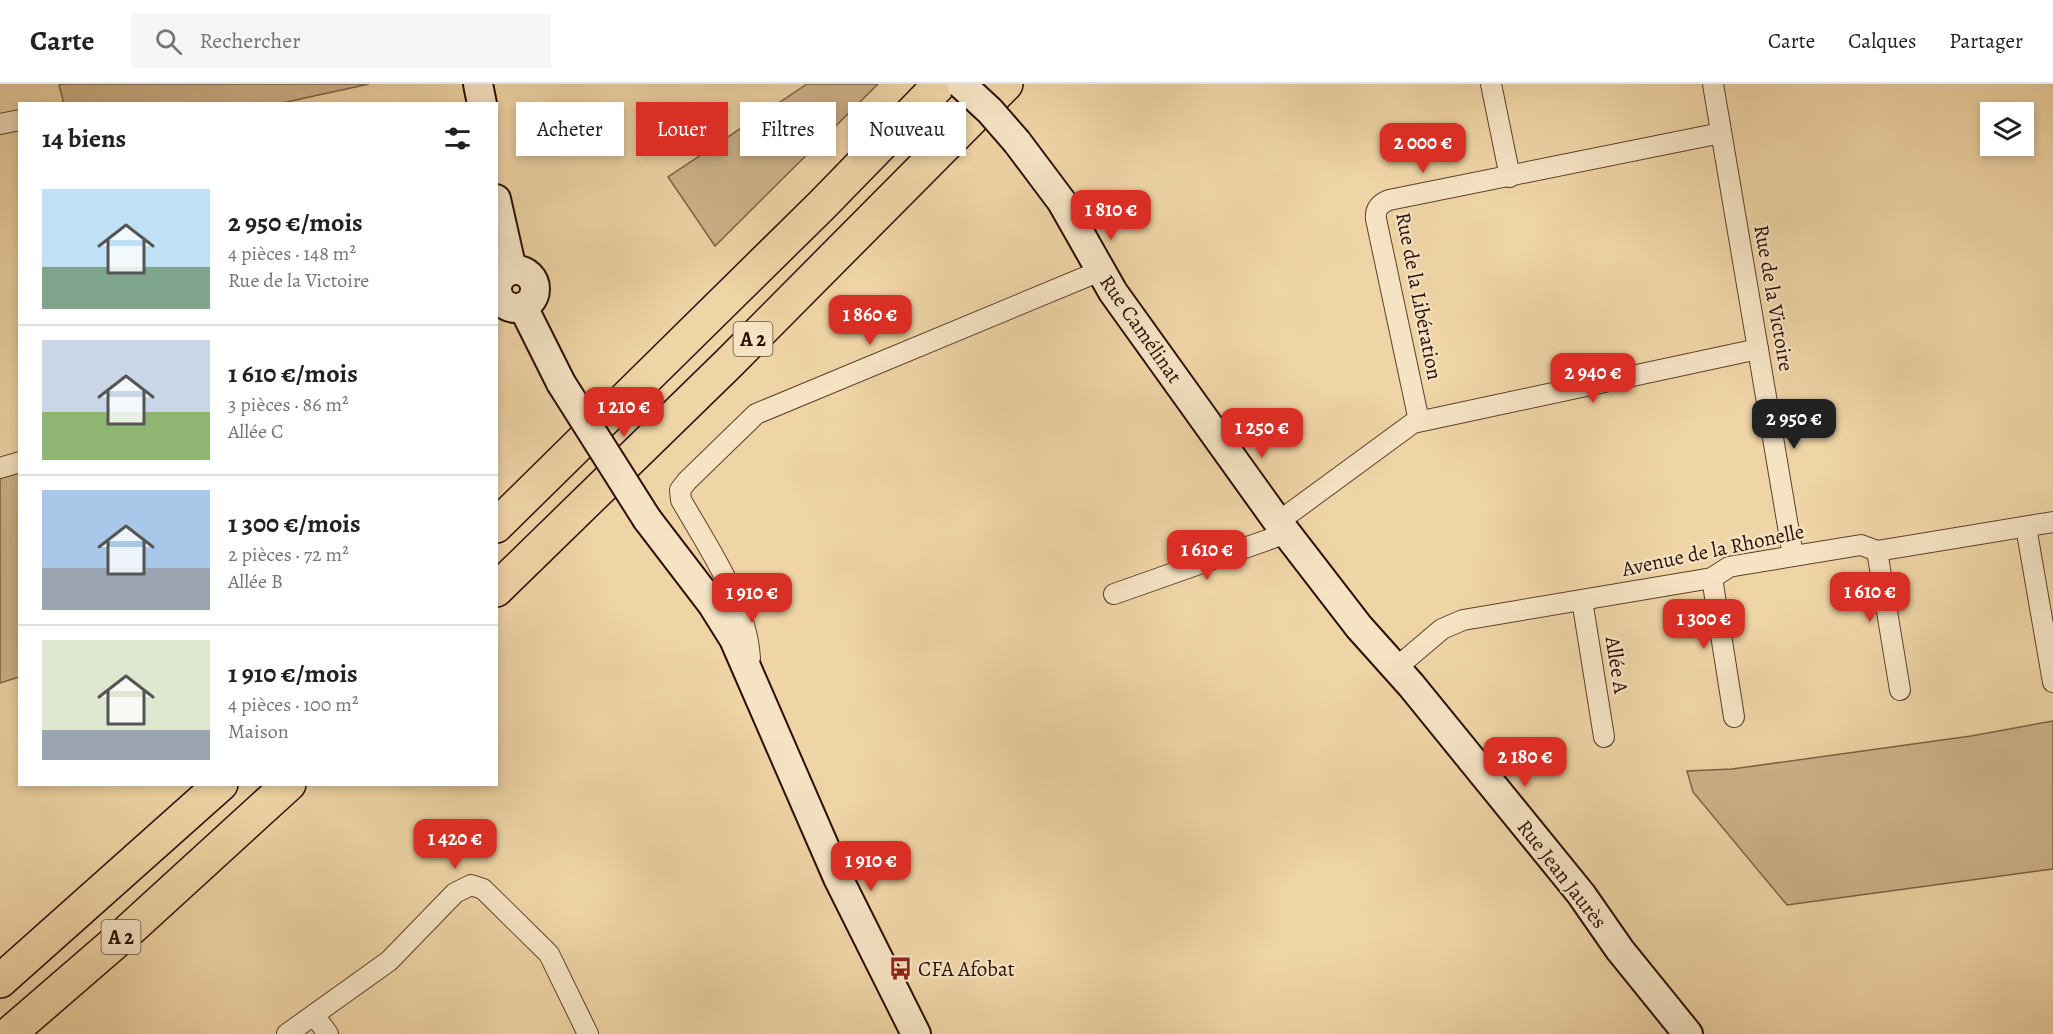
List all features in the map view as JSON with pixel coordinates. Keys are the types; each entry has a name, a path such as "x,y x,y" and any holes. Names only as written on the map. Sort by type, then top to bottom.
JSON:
{"highway":[{"name":"A 2","path":"498,524 815,212 940,84"},
{"name":"A 2","path":"498,588 729,363 1006,84"},
{"path":"0,959 93,881 216,786"},
{"name":"A 2","path":"0,981 217,786"},
{"name":"A 2","path":"9,1034 287,786"},
{"path":"41,1028 161,919 231,838"}],"street":[{"path":"478,84 482,102"},
{"name":"Rue Camélinat","path":"961,84 990,111 1017,142 1062,202 1113,292 1282,527 1320,576"},
{"path":"1491,84 1510,177"},
{"name":"Rue de la Victoire","path":"1713,84 1793,556"},
{"path":"0,124 18,120"},
{"name":"Rue de la Libération","path":"1419,421 1376,219 1376,210 1383,203 1721,133"},
{"path":"498,227 502,282 524,271 530,275 534,282 534,296 530,303 523,307 561,383 647,519 719,615 734,639 855,913 915,1034"},
{"path":"752,679 750,649 745,626 723,573 681,500 680,490 683,485 756,414 1100,271"},
{"path":"1114,594 1282,527 1407,426 1419,421 1758,350"},
{"path":"0,468 18,463"},
{"name":"Avenue de la Rhonelle","path":"1396,668 1443,629 1456,622 1712,578 1729,567 1793,556 1862,545 1877,551 2053,522"},
{"path":"2026,526 2053,682"},
{"path":"1877,551 1900,690"},
{"name":"Rue Jean Jaurès","path":"1320,576 1359,627 1396,668 1581,894 1620,950 1688,1034"},
{"path":"1712,578 1734,717"},
{"name":"Allée A","path":"1582,600 1604,737"},
{"path":"287,1034 395,956 455,893 471,885 483,889 549,954 588,1034"},
{"path":"314,1015 328,1034"}],"shaded area":[{"path":"369,84 287,102 63,102 59,85"},
{"path":"807,84 878,84 860,102 848,102 848,114 836,126 836,102 780,102"},
{"path":"740,129 740,156 806,156 715,246 668,177 699,156 728,156 728,137"},
{"path":"18,469 18,677 0,683 0,475"},
{"path":"2053,721 2053,869 1787,905 1693,792 1687,771 1732,769 1971,736"}],"place":[{"name":"CFA Afobat","path":"900,969"}]}
